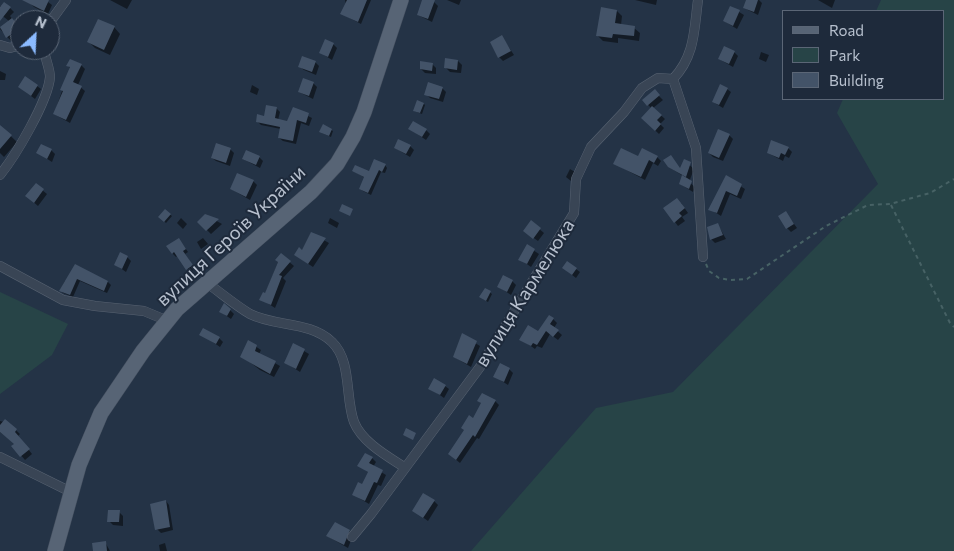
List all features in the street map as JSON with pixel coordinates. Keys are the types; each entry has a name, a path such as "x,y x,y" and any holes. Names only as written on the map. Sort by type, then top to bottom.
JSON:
{"main road":[{"name":"вулиця Героїв України","path":"55,551 79,465 100,413 143,351 168,321 207,283 311,192 337,164 353,137 364,112 401,0"}],"street":[{"path":"698,0 693,39 686,66 673,79 696,148 703,257"},
{"path":"0,175 24,140 47,89 50,75 46,60"},
{"name":"вулиця Кармелюка","path":"352,537 371,514 404,467 427,440 480,367 574,213 576,179 591,148 624,112 642,88 658,78 673,79"},
{"path":"0,266 63,300 95,306 144,311 168,321"},
{"path":"207,283 252,314 316,331 333,342 342,358 354,422 363,436 381,452 404,467"},
{"path":"0,458 71,492"}],"path":[{"path":"703,257 709,272 719,278 730,280 747,279 826,226 868,205 890,204 930,194 954,179"},
{"path":"890,204 950,324 954,327"}],"green space":[{"path":"881,0 954,0 954,551 471,551 596,408 673,392 878,184 837,113 843,100 944,100 944,10 876,10"},
{"path":"0,292 68,324 52,355 0,394"}],"building":[{"path":"22,0 49,0 44,10"},
{"path":"347,0 367,0 358,22 340,14"},
{"path":"422,0 435,0 428,19 417,15"},
{"path":"746,0 758,0 754,12 743,8"},
{"path":"4,2 11,7 0,21 0,7"},
{"path":"730,6 740,10 733,26 723,21"},
{"path":"601,7 617,10 615,23 635,26 634,36 613,34 612,38 596,36"},
{"path":"98,19 115,26 104,50 87,42"},
{"path":"10,20 10,35 6,38 0,27"},
{"path":"502,35 511,51 498,58 490,42"},
{"path":"325,39 334,43 328,57 319,53"},
{"path":"724,46 735,51 729,64 718,59"},
{"path":"302,56 316,61 312,72 298,67"},
{"path":"445,58 458,60 457,70 444,68"},
{"path":"70,59 82,64 73,82 82,86 66,120 53,114 63,91 60,90 70,67 66,66"},
{"path":"420,61 433,63 432,71 420,69"},
{"path":"25,76 38,85 31,96 18,87"},
{"path":"303,78 314,82 309,96 298,92"},
{"path":"428,82 443,87 439,99 424,95"},
{"path":"720,84 728,88 719,105 712,102"},
{"path":"655,89 660,95 647,106 642,100"},
{"path":"417,100 424,103 420,113 413,111"},
{"path":"266,105 277,107 275,118 287,121 293,107 309,113 306,123 297,120 293,141 278,138 280,127 256,122 257,114 264,116"},
{"path":"652,106 662,115 657,120 661,124 655,131 641,118"},
{"path":"413,121 427,129 422,137 408,129"},
{"path":"323,124 332,129 329,136 319,132"},
{"path":"0,125 12,135 0,149"},
{"path":"718,129 730,134 719,158 708,153"},
{"path":"398,139 411,145 406,154 394,148"},
{"path":"771,140 789,147 785,155 781,153 779,158 767,153"},
{"path":"216,143 231,148 226,163 211,158"},
{"path":"41,144 52,149 47,159 36,153"},
{"path":"621,148 638,156 642,148 658,156 654,163 649,160 641,177 613,164"},
{"path":"246,150 260,156 256,165 242,159"},
{"path":"671,155 680,168 684,159 691,162 686,177 668,167 663,160"},
{"path":"374,159 386,164 382,172 379,170 368,193 359,189 364,177 352,171 355,165 369,171"},
{"path":"237,173 254,180 246,197 230,189"},
{"path":"682,175 692,181 689,189 679,184"},
{"path":"726,175 742,184 737,196 726,191 717,213 708,210"},
{"path":"36,183 44,189 34,203 25,196"},
{"path":"677,198 685,208 679,213 682,216 674,223 663,208"},
{"path":"342,204 353,209 350,216 339,211"},
{"path":"165,209 171,214 164,222 158,217"},
{"path":"786,211 794,224 786,229 778,216"},
{"path":"205,214 219,219 206,231 197,222"},
{"path":"531,220 541,228 533,239 523,231"},
{"path":"718,223 723,235 710,240 707,227"},
{"path":"311,232 326,238 308,264 294,255 299,247 302,250"},
{"path":"179,238 186,249 183,251 193,265 186,270 174,252 172,254 166,246"},
{"path":"527,244 535,249 527,264 518,260"},
{"path":"120,252 128,256 122,269 114,265"},
{"path":"281,253 291,261 279,275 282,276 271,305 259,300 263,292 265,293 278,262 275,260"},
{"path":"567,261 577,268 572,275 562,268"},
{"path":"75,264 108,281 104,291 77,279 70,295 59,291"},
{"path":"503,275 513,280 507,292 497,287"},
{"path":"485,288 491,291 486,301 479,297"},
{"path":"224,303 231,309 227,316 219,312"},
{"path":"549,315 554,318 550,324 559,330 553,337 546,331 537,345 533,343 531,346 519,340 528,325 538,331"},
{"path":"203,328 220,337 216,344 199,335"},
{"path":"462,333 477,341 467,364 453,357"},
{"path":"248,340 257,345 255,351 276,361 270,374 240,357"},
{"path":"293,343 305,349 296,369 284,363"},
{"path":"500,363 510,368 504,382 493,377"},
{"path":"434,378 446,385 440,395 428,389"},
{"path":"482,393 496,400 475,437 473,435 456,460 448,454 464,430 461,428 469,415 473,418 481,403 477,401"},
{"path":"5,419 17,429 15,432 30,449 20,457 11,446 14,444 0,432 0,425"},
{"path":"406,428 416,433 413,440 403,435"},
{"path":"365,453 373,457 369,463 383,470 377,483 374,482 365,501 352,495 358,482 362,484 368,472 357,466"},
{"path":"423,493 435,500 423,518 412,511"},
{"path":"166,500 170,527 155,530 150,504"},
{"path":"108,510 120,510 119,522 107,522"},
{"path":"335,522 350,530 344,545 326,536"},
{"path":"106,541 107,551 93,551 92,543"}]}
